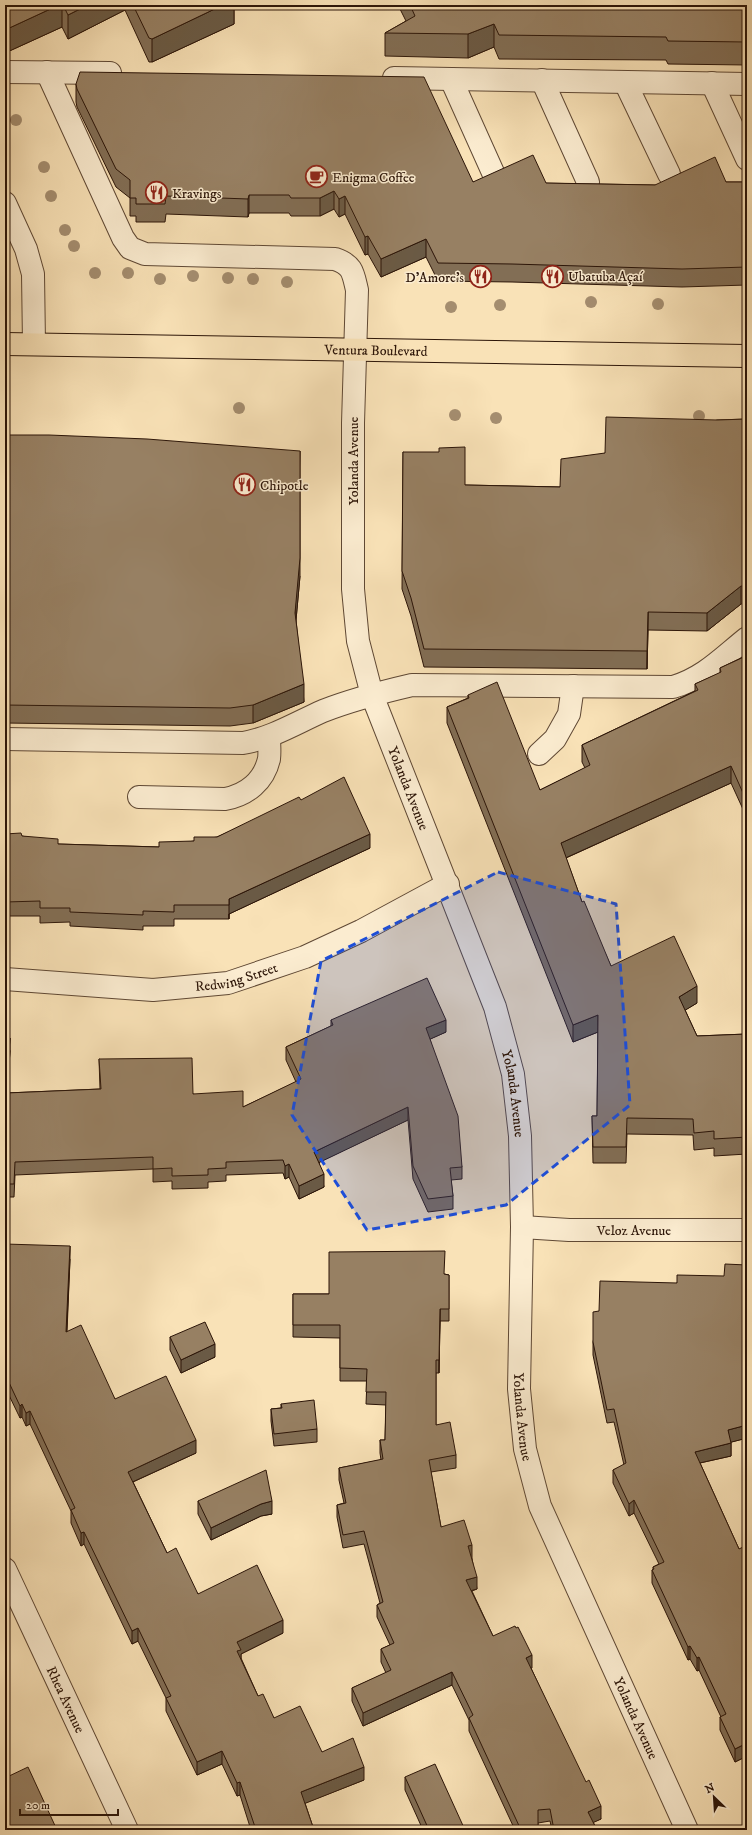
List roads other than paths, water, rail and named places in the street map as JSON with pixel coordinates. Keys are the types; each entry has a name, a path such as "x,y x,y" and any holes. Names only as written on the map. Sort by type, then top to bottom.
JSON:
{"main road":[{"name":"Ventura Boulevard","path":"5,344 312,347 355,350 747,356"}],"street":[{"path":"5,72 126,74"},
{"name":"Yolanda Avenue","path":"47,72 123,238 130,248 145,254 335,259 346,262 353,272 357,290 353,589 358,640 372,694 448,884 495,1007 513,1074 520,1136 522,1228 519,1390 525,1449 540,1506 687,1830"},
{"path":"372,78 747,84"},
{"path":"451,79 495,177"},
{"path":"542,80 588,182"},
{"path":"625,82 669,174"},
{"path":"712,83 747,159"},
{"path":"5,203 26,249 33,274 34,344"},
{"path":"5,739 243,743 269,737 323,711 372,694 412,685 673,687 690,682 747,638"},
{"path":"539,754 555,739 569,714 573,686"},
{"path":"139,796 225,799 238,797 249,791 266,767 269,758 269,737"},
{"name":"Redwing Street","path":"5,979 153,990 228,983 305,957 361,931 448,884"},
{"name":"Veloz Avenue","path":"522,1228 569,1230 747,1230"},
{"name":"Rhea Avenue","path":"5,1569 127,1830"}],"place":[{"name":"Enigma Coffee","path":"316,177"},
{"name":"Kravings","path":"156,193"},
{"name":"Ubatuba Açaí","path":"552,276"},
{"name":"D'Amore's","path":"480,277"},
{"name":"Chipotle","path":"245,485"}]}
